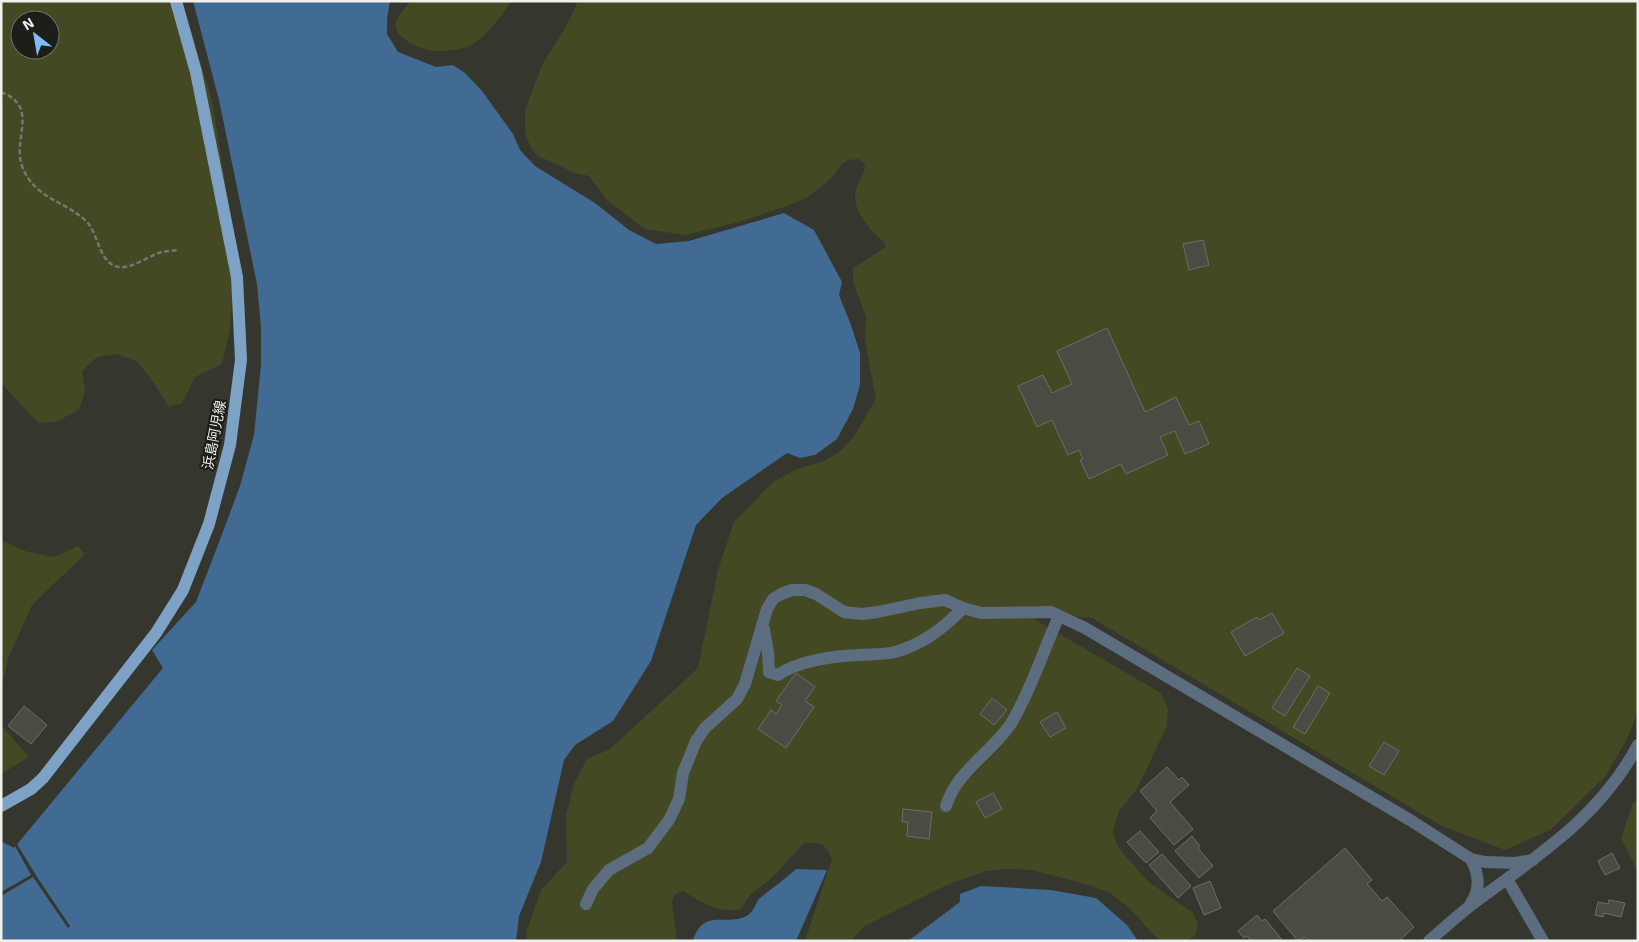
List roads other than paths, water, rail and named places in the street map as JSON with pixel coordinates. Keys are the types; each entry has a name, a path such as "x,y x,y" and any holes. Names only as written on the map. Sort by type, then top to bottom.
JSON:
{"main road":[{"name":"浜島阿児線","path":"1,806 30,789 43,778 156,633 183,590 206,532 230,445 241,360 237,277 196,72 176,1"}],"street":[{"path":"586,904 593,890 609,870 648,848 669,820 679,799 683,773 694,747 705,728 737,699 745,684 767,609 773,599 792,590 805,590 816,594 844,612 862,614 945,600 981,613 1051,612 1085,628 1410,820 1472,859 1485,862 1515,863 1533,860"},
{"path":"763,627 768,652 769,672 778,675 784,670 828,659 896,652 939,630 963,608"},
{"path":"946,806 950,793 960,779 996,742 1012,722 1033,682 1059,616"},
{"path":"1429,941 1468,907 1567,833 1589,812 1614,783 1638,745"},
{"path":"1468,907 1475,897 1478,882 1472,859"},
{"path":"1507,879 1543,941"}],"water":[{"path":"193,1 390,1 387,34 398,52 436,67 453,65 465,73 482,91 513,134 520,150 535,166 595,203 629,230 656,244 689,241 784,213 814,230 842,282 839,295 860,353 860,385 853,409 837,439 815,455 800,458 787,453 722,498 696,525 651,661 613,721 575,745 564,760 541,862 519,916 516,941 1,941 1,841 14,848 163,668 152,650 196,602 240,486 254,435 261,365 261,327 257,284 219,100"},
{"path":"796,869 827,870 796,941 693,941 697,930 703,924 717,920 732,920 748,915 752,912 759,899"},
{"path":"981,886 1051,890 1096,898 1127,925 1138,941 908,941 960,902 960,894"}]}
